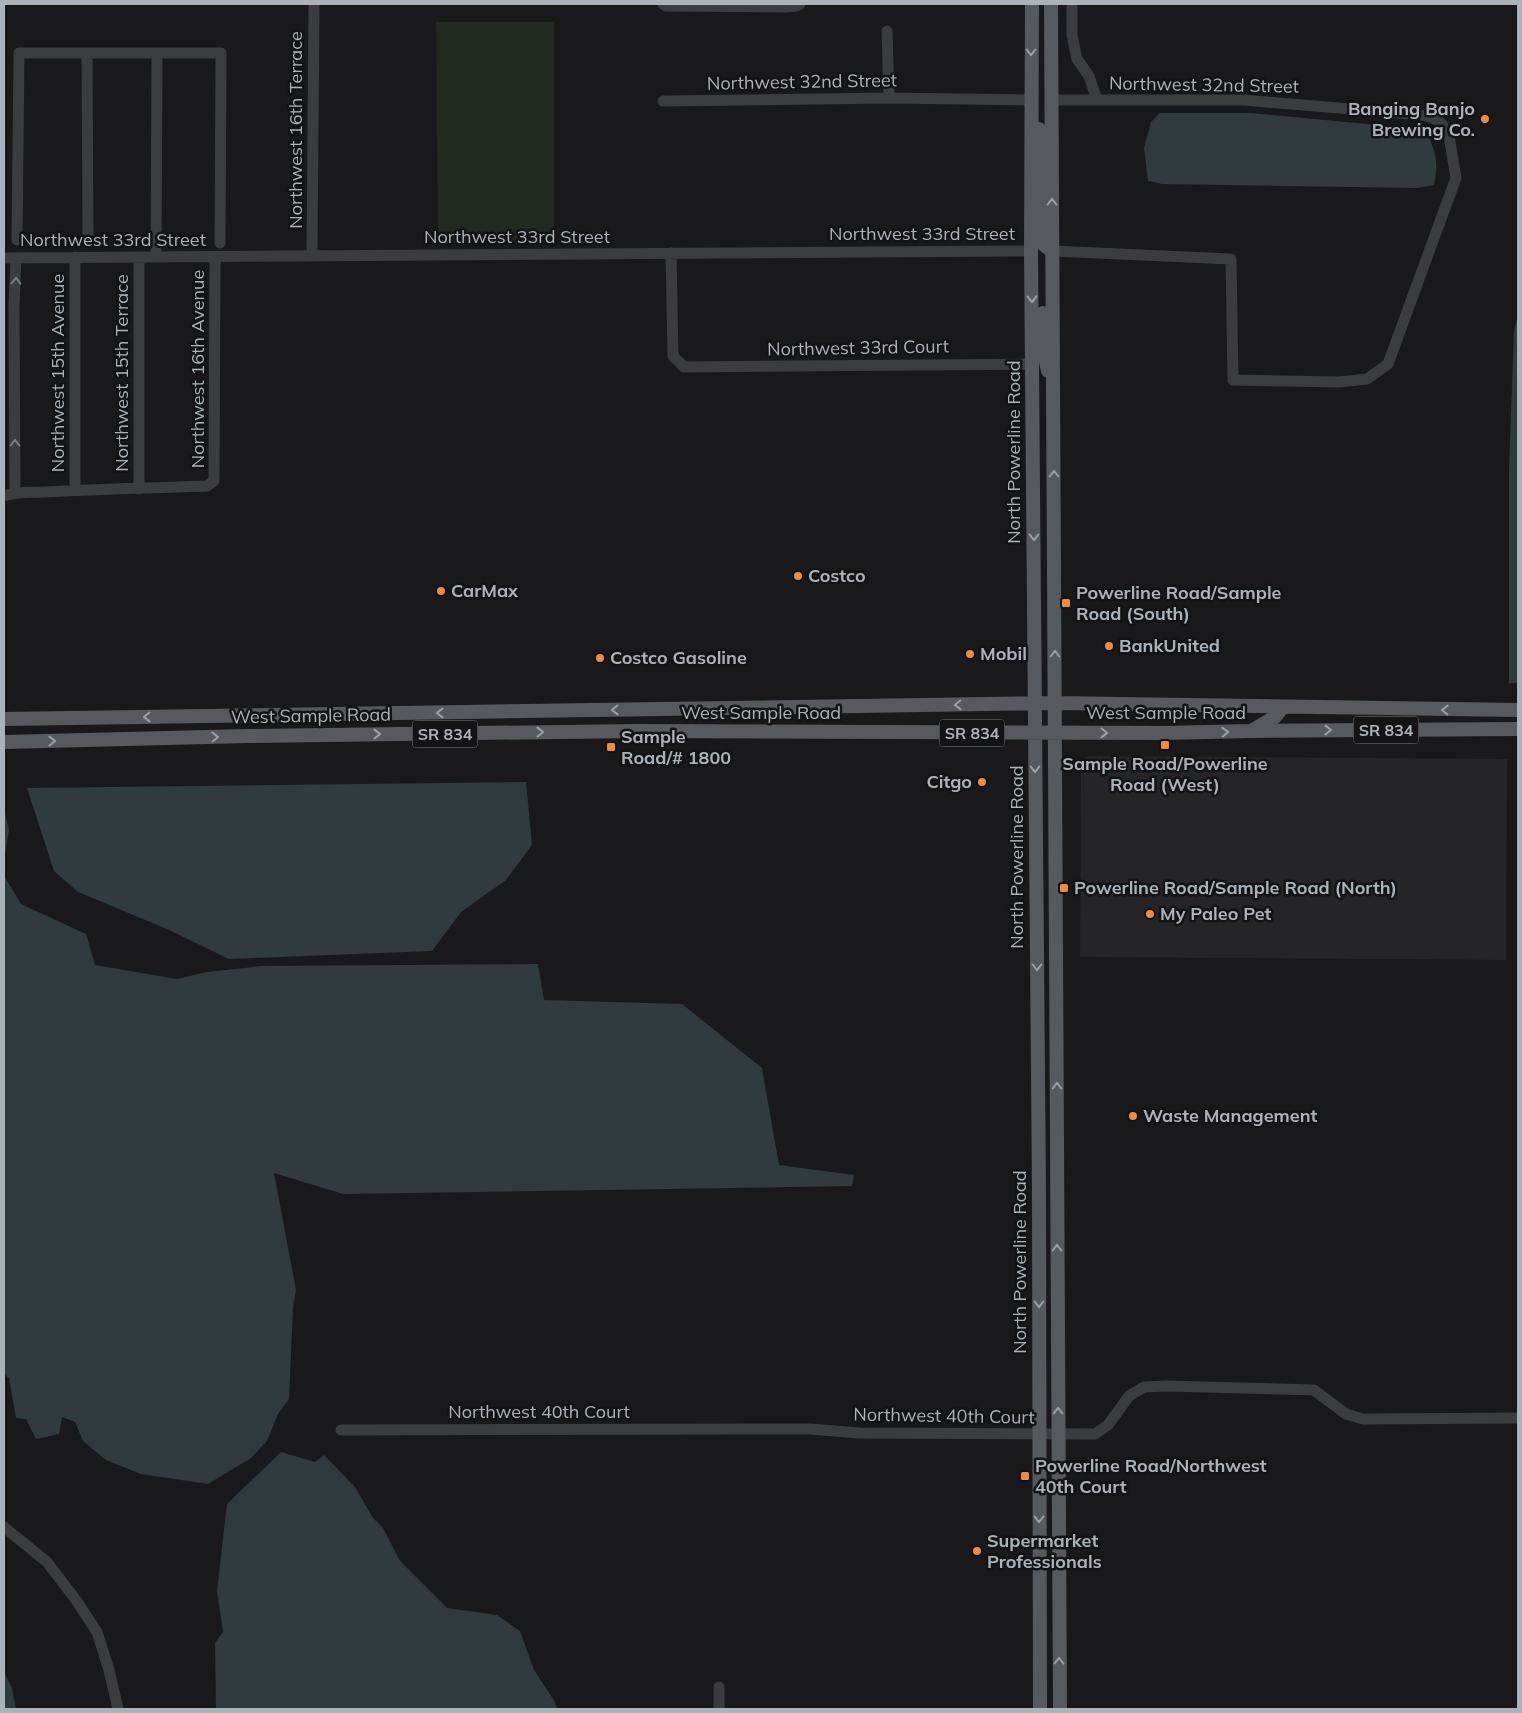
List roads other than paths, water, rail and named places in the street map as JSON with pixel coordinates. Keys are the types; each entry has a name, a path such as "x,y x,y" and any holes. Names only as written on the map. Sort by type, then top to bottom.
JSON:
{"main road":[{"name":"North Powerline Road","path":"1032,4 1031,116 1040,1709"},
{"name":"North Powerline Road","path":"1051,4 1060,1709"},
{"path":"1031,116 1038,124 1040,139 1042,239 1044,245 1052,250"},
{"path":"1032,251 1039,254 1044,270 1044,352 1047,370 1054,376"},
{"path":"1033,471 1045,489 1054,498"},
{"name":"West Sample Road","path":"4,719 1034,703 1518,710"},
{"path":"1250,731 1275,716 1282,707"},
{"path":"1279,731 1286,722 1308,708"},
{"name":"West Sample Road","path":"4,742 248,736 636,732 1055,732 1163,734 1250,731 1518,729"},
{"path":"1036,945 1048,954 1057,970"},
{"path":"1038,1156 1046,1171 1057,1180 1046,1190 1038,1206"}],"street":[{"name":"Northwest 16th Terrace","path":"312,256 314,4"},
{"path":"663,4 666,6 786,7 800,4"},
{"path":"1072,4 1072,34 1078,59 1089,76 1097,100"},
{"path":"887,31 890,98"},
{"path":"17,240 19,53 221,53 220,243"},
{"path":"87,54 88,243"},
{"path":"156,257 157,54"},
{"name":"Northwest 32nd Street","path":"663,101 890,98 1031,100"},
{"name":"Northwest 32nd Street","path":"1052,100 1243,100 1422,115 1433,118 1442,124 1450,136 1456,178 1388,364 1367,378 1339,382 1233,380 1231,259 1052,250"},
{"name":"Northwest 33rd Street","path":"4,258 1032,251"},
{"name":"Northwest 33rd Court","path":"671,253 673,356 684,367 1033,364"},
{"name":"Northwest 15th Avenue","path":"75,257 75,489"},
{"name":"Northwest 15th Terrace","path":"139,257 139,489"},
{"name":"Northwest 16th Avenue","path":"139,489 207,486 214,481 215,263 217,257"},
{"path":"16,258 9,494 44,493 75,489 139,489"},
{"name":"Northwest 40th Court","path":"341,1430 810,1429 859,1433 1095,1434 1108,1425 1129,1396 1144,1387 1158,1386 1314,1390 1346,1414 1363,1419 1518,1418"},
{"path":"4,1528 47,1562 76,1600 97,1632 109,1670 118,1709"},
{"path":"719,1687 720,1709"}],"place":[{"name":"Banging Banjo Brewing Co.","path":"1485,119"},
{"name":"Costco","path":"798,576"},
{"name":"CarMax","path":"441,591"},
{"name":"Powerline Road/Sample Road (South)","path":"1066,603"},
{"name":"BankUnited","path":"1109,646"},
{"name":"Mobil","path":"970,654"},
{"name":"Costco Gasoline","path":"600,658"},
{"name":"Sample Road/Powerline Road (West)","path":"1165,745"},
{"name":"Sample Road/# 1800","path":"611,747"},
{"name":"Citgo","path":"982,782"},
{"name":"Powerline Road/Sample Road (North)","path":"1064,888"},
{"name":"My Paleo Pet","path":"1150,914"},
{"name":"Waste Management","path":"1133,1116"},
{"name":"Powerline Road/Northwest 40th Court","path":"1025,1476"},
{"name":"Supermarket Professionals","path":"977,1551"}]}
